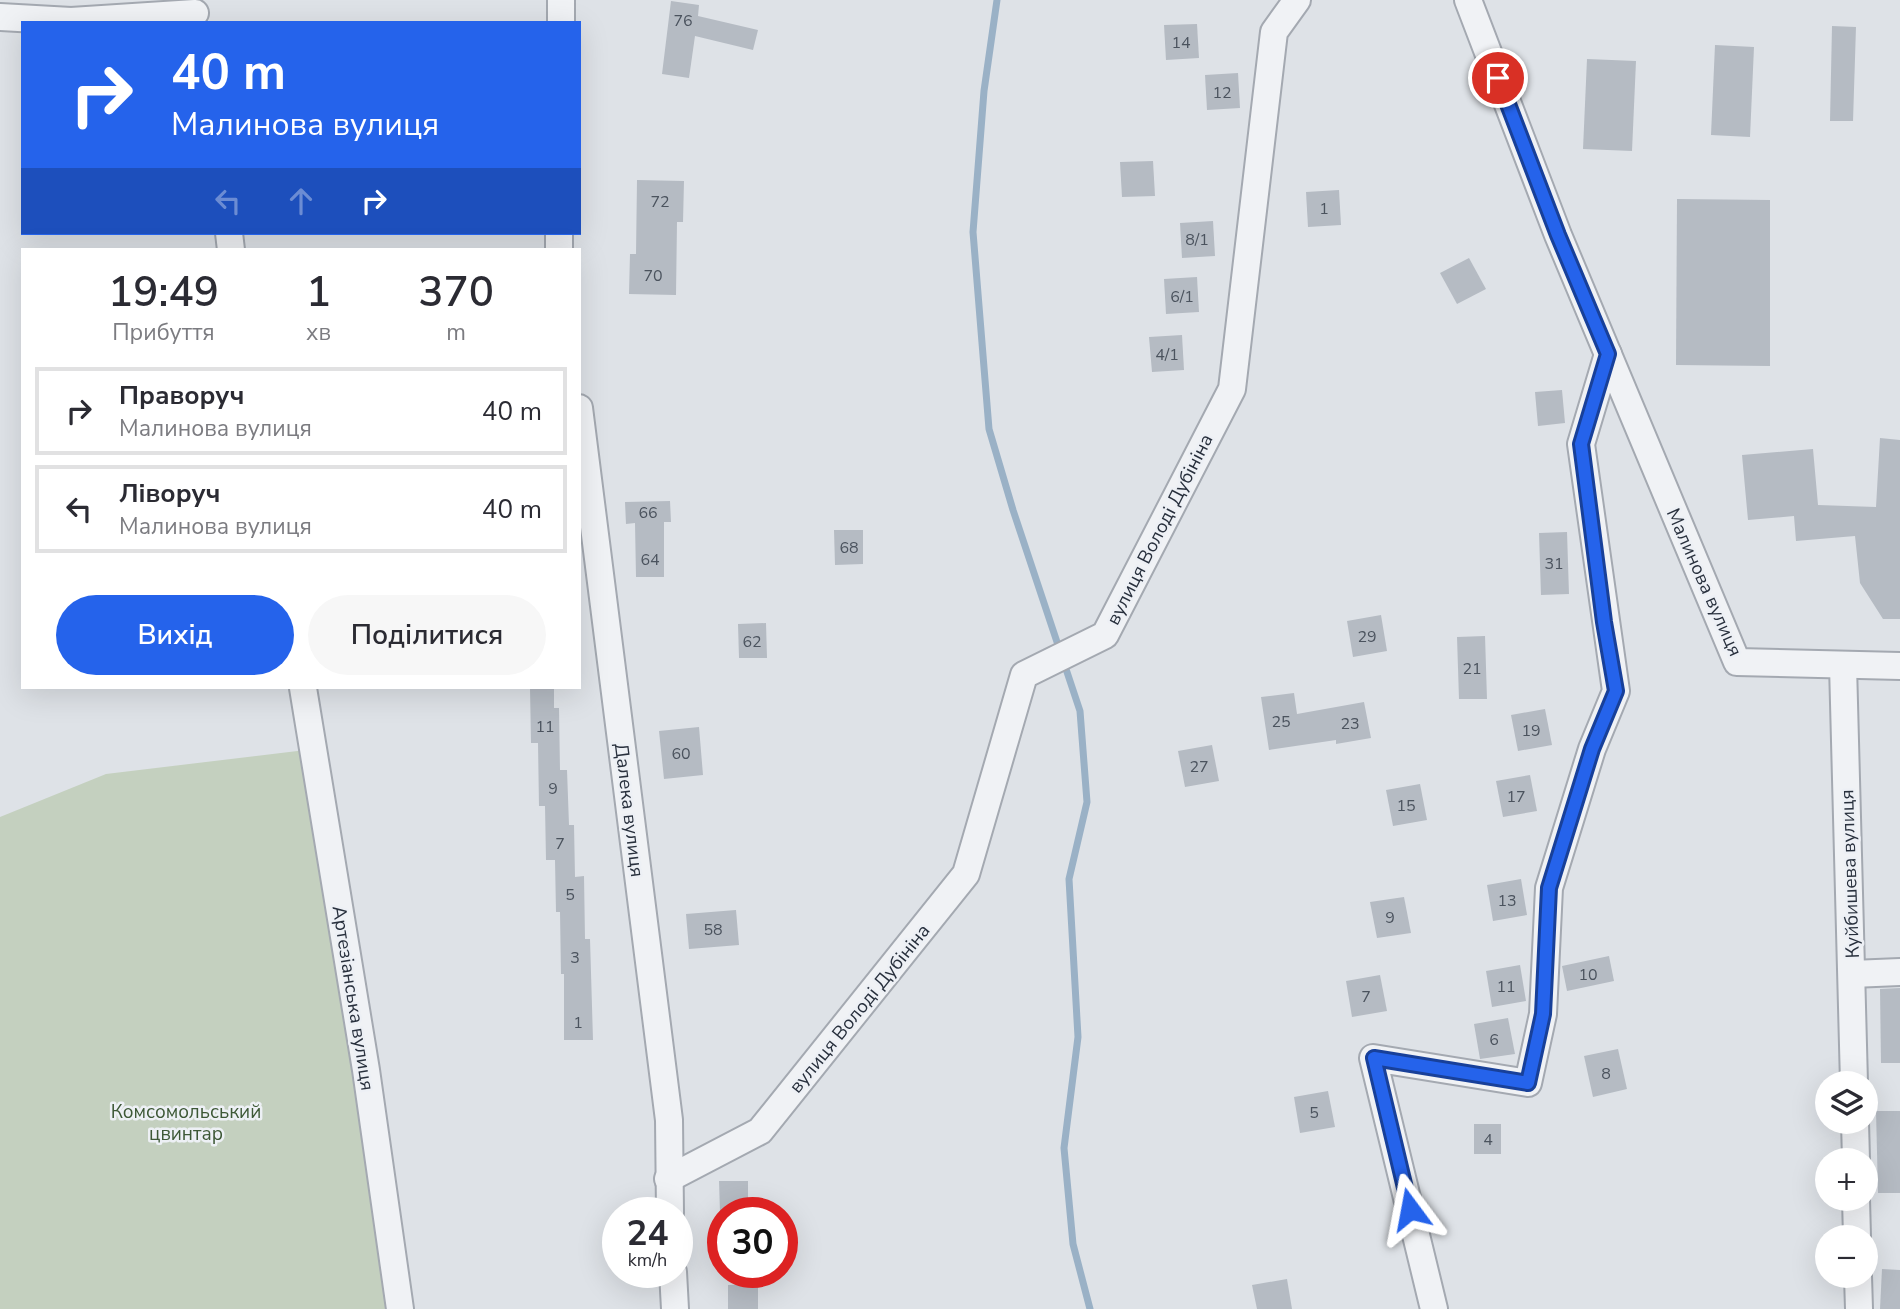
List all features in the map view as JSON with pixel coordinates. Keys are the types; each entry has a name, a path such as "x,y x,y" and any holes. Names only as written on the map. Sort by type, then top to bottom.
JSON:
{"street":[{"path":"561,0 561,21"},
{"name":"вулиця Володі Дубініна","path":"668,1179 760,1131 967,874 1024,675 1105,635 1232,389 1274,32 1297,0"},
{"name":"Малинова вулиця","path":"1468,0 1558,235 1738,662 1900,666"},
{"path":"0,17 71,21 194,12"},
{"path":"1434,1309 1374,1058 1528,1083 1543,1014 1549,888 1592,749 1616,691 1604,622 1581,444 1608,354"},
{"name":"Далека вулиця","path":"581,424 668,1114 669,1197"},
{"name":"Куйбишева вулиця","path":"1843,665 1854,1071"},
{"name":"Артезіанська вулиця","path":"303,689 366,1070 400,1309"},
{"path":"1852,974 1900,971"},
{"path":"674,1288 675,1309"},
{"path":"1858,1288 1858,1309"}],"green space":[{"name":"Комсомольський цвинтар","path":"314,749 400,1309 0,1309 0,817 106,774"}],"building":[{"path":"671,1 699,5 698,16 758,30 753,50 695,36 689,78 662,74"},
{"path":"1197,24 1199,58 1166,60 1164,25"},
{"path":"1832,26 1856,27 1853,121 1830,121"},
{"path":"1715,45 1754,47 1750,137 1711,135"},
{"path":"1587,59 1636,61 1632,151 1583,149"},
{"path":"1238,73 1240,108 1207,110 1205,75"},
{"path":"1153,161 1155,196 1122,197 1120,162"},
{"path":"637,180 684,181 683,222 677,222 676,295 629,294 630,254 636,254"},
{"path":"1339,190 1341,225 1308,227 1306,192"},
{"path":"1677,199 1770,200 1770,366 1676,365"},
{"path":"1213,221 1215,256 1182,258 1180,223"},
{"path":"1469,258 1486,289 1457,304 1440,273"},
{"path":"1197,277 1199,312 1166,314 1164,279"},
{"path":"1182,335 1184,370 1152,372 1149,337"},
{"path":"1562,390 1565,423 1538,426 1535,392"},
{"path":"1880,438 1900,440 1900,619 1883,619 1860,583 1855,536 1796,541 1794,516 1748,520 1742,455 1813,449 1818,505 1876,507"},
{"path":"670,501 671,522 664,522 664,577 636,577 635,523 626,524 625,502"},
{"path":"834,530 863,530 863,564 835,565"},
{"path":"1567,532 1569,594 1541,595 1539,533"},
{"path":"1381,615 1387,651 1353,657 1347,621"},
{"path":"766,623 767,658 739,658 738,624"},
{"path":"1485,636 1487,699 1459,699 1457,637"},
{"path":"530,689 554,689 554,708 559,708 560,770 567,770 569,825 574,825 575,877 584,876 585,939 590,939 593,1040 564,1040 564,974 561,974 560,912 556,912 555,860 546,860 545,806 539,806 538,743 531,743"},
{"path":"1294,693 1297,714 1364,702 1371,738 1336,744 1336,740 1269,750 1261,697"},
{"path":"1545,709 1552,745 1518,751 1511,715"},
{"path":"699,727 703,775 664,779 659,731"},
{"path":"1212,745 1219,781 1185,787 1178,751"},
{"path":"1530,775 1537,811 1503,817 1496,781"},
{"path":"1420,784 1427,820 1393,826 1386,790"},
{"path":"1521,879 1527,915 1493,921 1487,885"},
{"path":"1404,897 1411,933 1377,938 1370,902"},
{"path":"736,910 739,945 689,949 686,914"},
{"path":"1609,956 1614,981 1567,991 1562,966"},
{"path":"1520,965 1526,1001 1492,1007 1486,971"},
{"path":"1380,975 1387,1011 1352,1017 1346,981"},
{"path":"1900,988 1900,1063 1881,1063 1880,989"},
{"path":"1508,1018 1515,1054 1480,1059 1474,1024"},
{"path":"1618,1049 1627,1089 1593,1097 1584,1056"},
{"path":"1328,1091 1335,1127 1300,1133 1294,1097"},
{"path":"1878,1111 1900,1111 1900,1193 1878,1193"},
{"path":"1474,1124 1501,1124 1501,1154 1474,1154"},
{"path":"719,1181 748,1181 748,1197 720,1197"},
{"path":"1882,1269 1900,1270 1900,1309 1880,1309"},
{"path":"1287,1279 1292,1309 1257,1309 1252,1285"},
{"path":"728,1288 758,1288 758,1309 728,1309"}],"waterway":[{"path":"997,0 984,91 973,232 989,429 1080,711 1087,802 1069,879 1078,1037 1064,1148 1073,1244 1090,1309"}],"route":[{"path":"1410,1209 1374,1058 1528,1083 1543,1014 1549,888 1592,749 1616,691 1604,622 1581,444 1608,354 1558,235 1498,78"}]}
